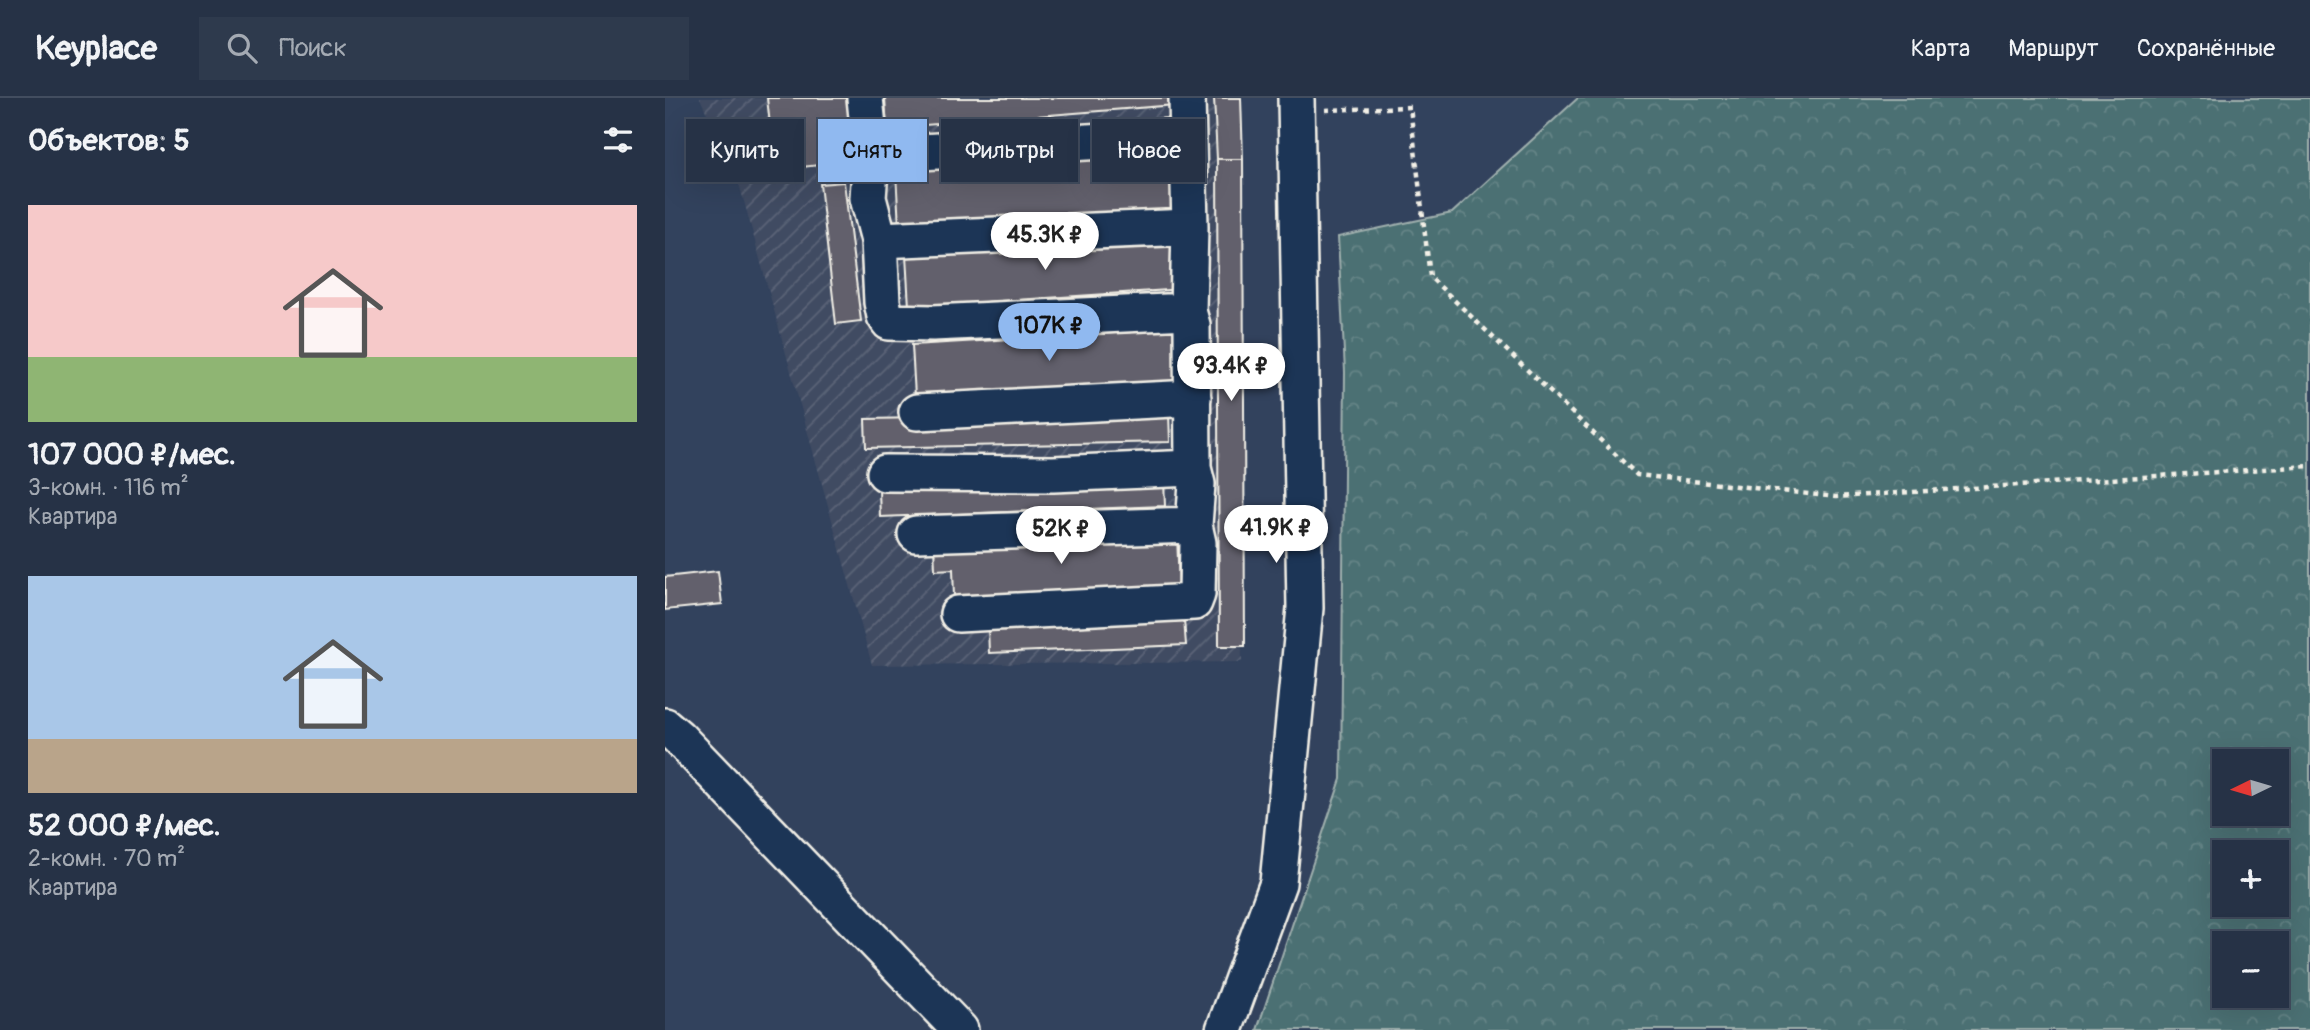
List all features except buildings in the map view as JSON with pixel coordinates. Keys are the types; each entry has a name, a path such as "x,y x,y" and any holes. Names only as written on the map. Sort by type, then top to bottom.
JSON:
{"street":[{"path":"865,98 867,119"},
{"path":"1187,98 1187,119"},
{"path":"1224,1030 1278,883 1305,608 1296,104"},
{"path":"927,152 1092,142"},
{"path":"869,182 868,198 879,240 882,302 889,322 933,323 1188,312"},
{"path":"958,614 1194,602 1197,594 1198,543 1194,525 1197,484 1193,468 1192,326 1188,312 1189,182"},
{"path":"879,240 1190,227"},
{"path":"916,412 1193,398"},
{"path":"885,472 1053,474 1193,468"},
{"path":"916,534 1194,525"},
{"path":"665,726 960,1030"}],"path":[{"path":"1296,104 1410,107 1430,277 1637,475 1836,497 2310,466"}],"shaded area":[{"path":"700,98 1237,98 1242,662 872,665 738,182 804,182 804,119 709,119"}],"green space":[{"path":"1578,98 2310,98 2310,1030 1257,1030 1341,779 1345,372 1338,237 1452,213"}]}
